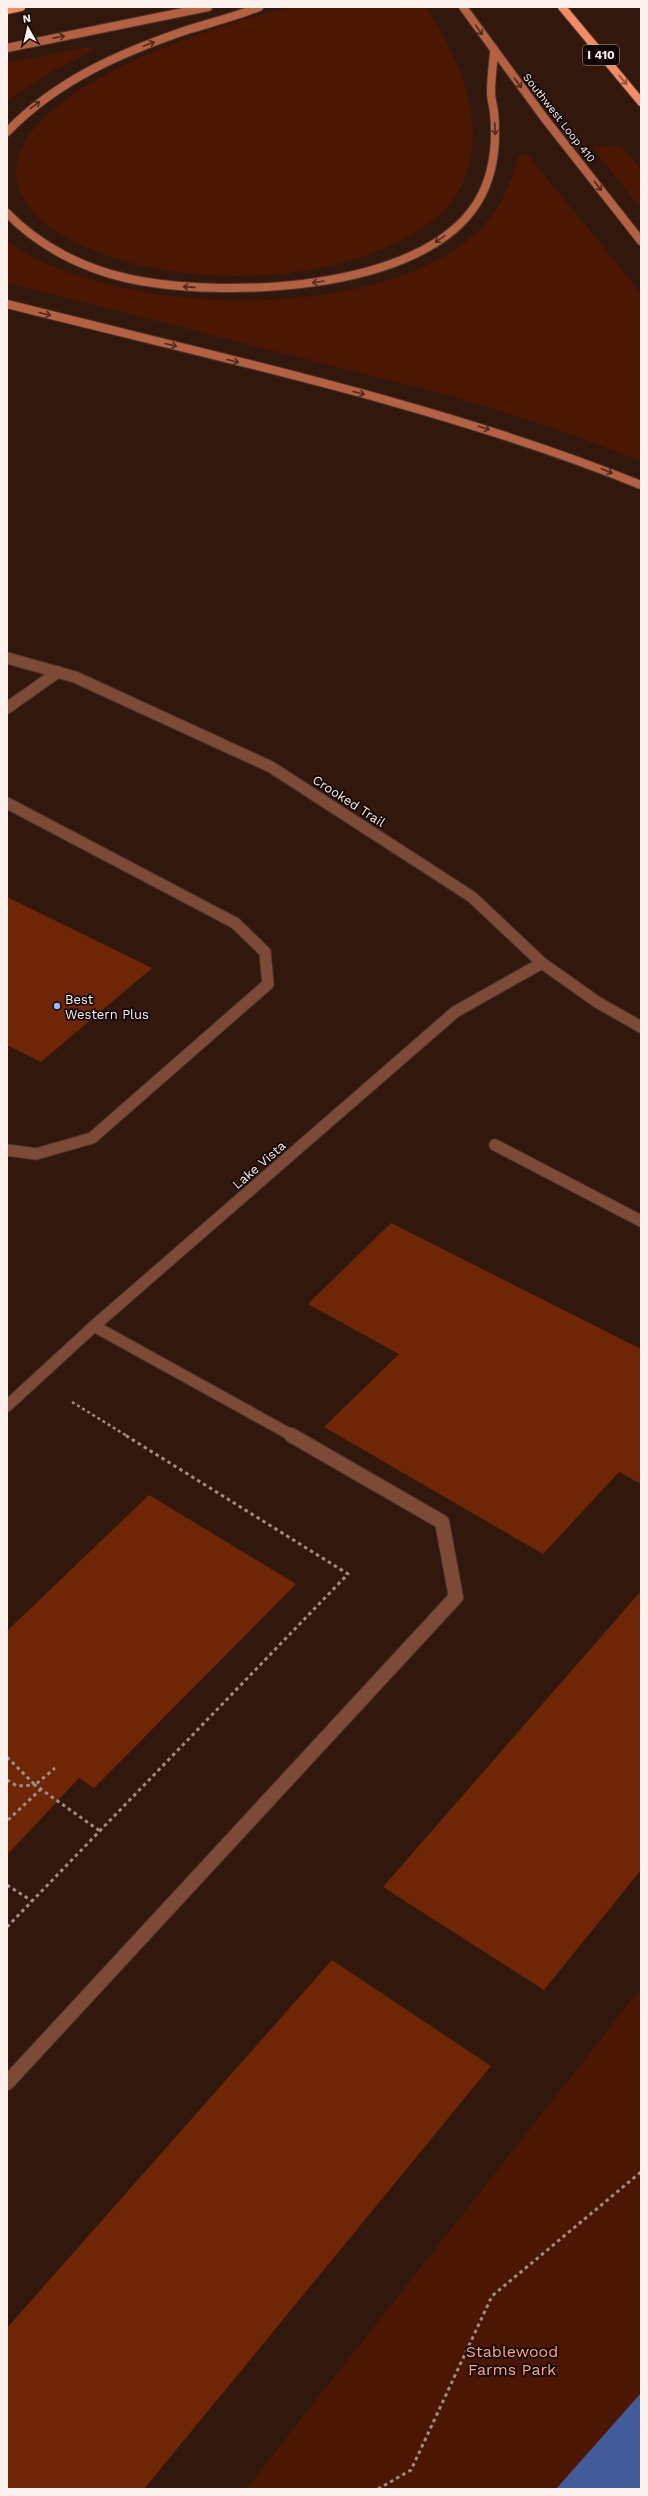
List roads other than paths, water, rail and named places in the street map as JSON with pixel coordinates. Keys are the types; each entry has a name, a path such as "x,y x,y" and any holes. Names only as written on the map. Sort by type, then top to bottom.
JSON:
{"highway":[{"path":"7,10 21,7"},
{"name":"I 410","path":"562,7 641,102"}],"main road":[{"path":"7,48 208,7"},
{"path":"7,132 18,119 36,104 92,69 157,41 259,7"},
{"name":"Southwest Loop 410","path":"463,7 494,52 641,241"},
{"path":"7,213 29,233 80,262 127,278 166,285 224,289 291,286 350,276 386,265 418,252 449,232 470,214 488,184 495,142 490,90 494,52"},
{"path":"7,304 430,412 571,456 641,486"}],"street":[{"name":"Crooked Trail","path":"7,658 75,677 271,766 472,897 542,963 597,1002 641,1027"},
{"path":"7,708 58,672"},
{"path":"7,803 236,923 265,952 268,984 92,1138 36,1154 7,1150"},
{"name":"Lake Vista","path":"7,1406 94,1326 455,1012 542,963"},
{"path":"495,1145 641,1221"},
{"path":"7,2083 456,1597 442,1522 219,1394 94,1326"}],"water":[{"path":"641,2393 641,2489 556,2489"}],"place":[{"name":"Best Western Plus","path":"57,1006"}],"park label":[{"name":"Stablewood Farms Park","path":"512,2360"}]}
